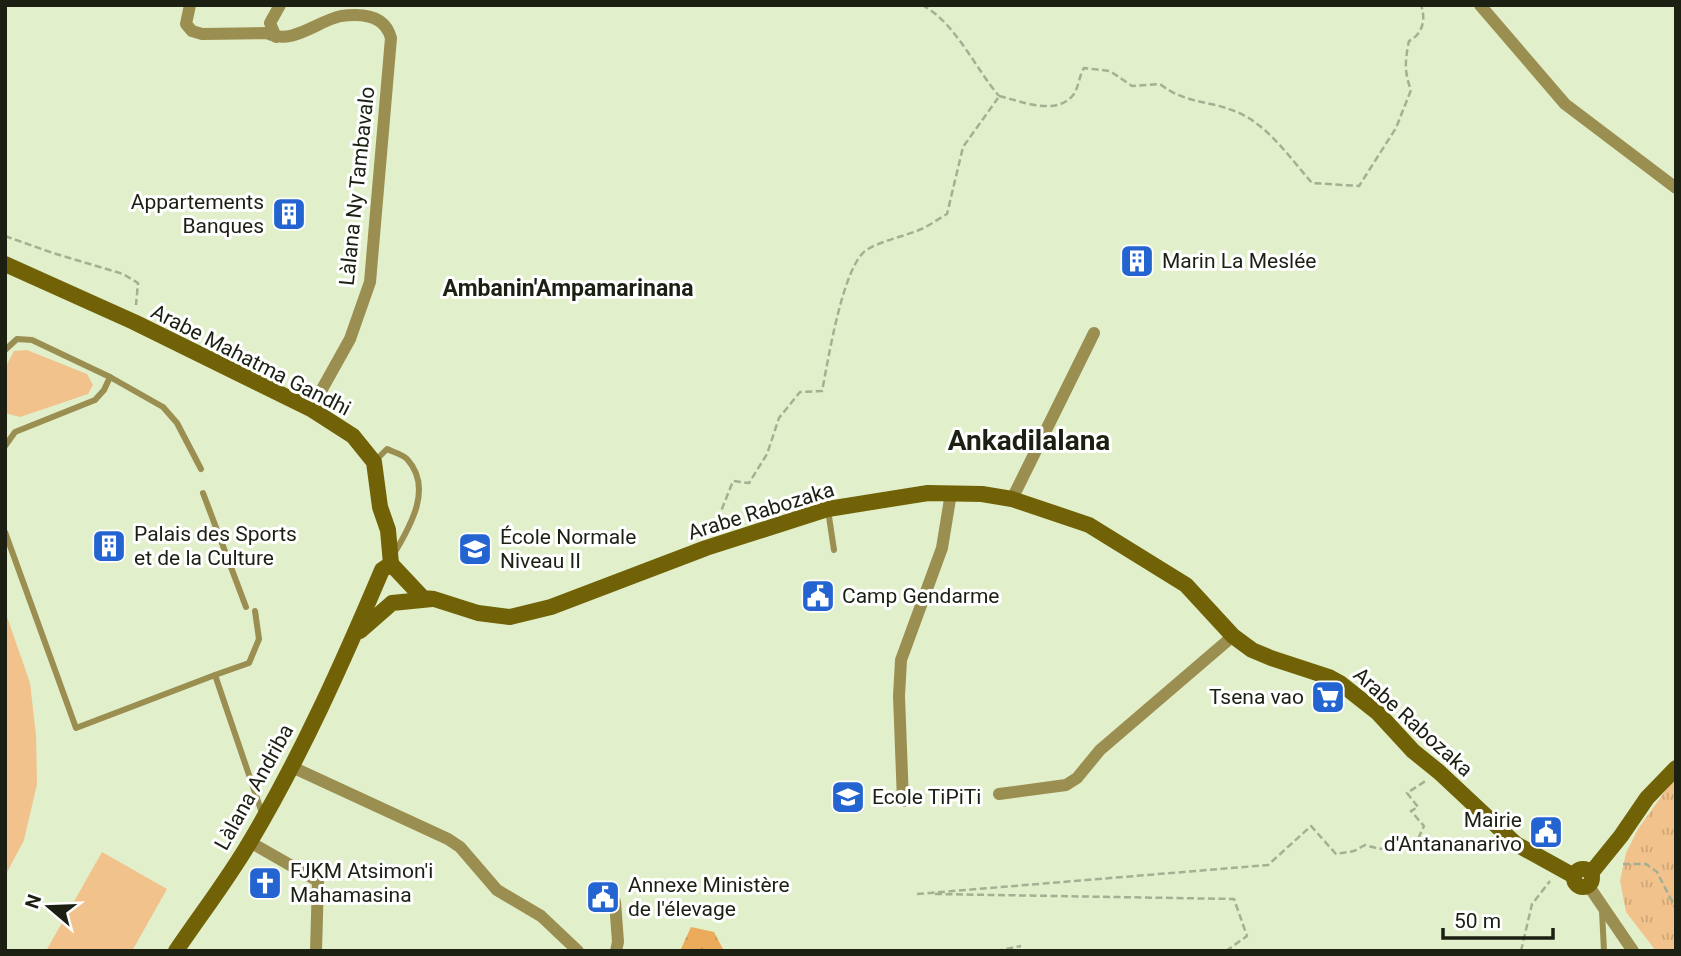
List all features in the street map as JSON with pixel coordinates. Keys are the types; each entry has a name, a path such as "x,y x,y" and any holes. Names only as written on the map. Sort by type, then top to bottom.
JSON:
{"street":[{"path":"190,5 186,24 191,31 202,34 267,33 276,37"},
{"path":"276,37 271,23 280,5"},
{"path":"1479,5 1565,104 1676,188"},
{"name":"Làlana Ny Tambavalo","path":"276,37 318,26 340,16 371,16 381,20 388,27 391,37 370,282 350,340 311,410"},
{"name":"Arabe Mahatma Gandhi","path":"5,264 134,323 311,410 353,436 374,462"},
{"path":"1012,499 1094,332"},
{"path":"374,462 380,507 388,530 391,560 410,587 424,598 434,599"},
{"name":"Arabe Rabozaka","path":"434,599 478,613 510,617 551,607 706,548 828,509 928,493 982,494 1012,499 1089,525 1186,585 1233,636 1252,650 1340,683 1378,712 1413,751 1440,772 1516,844 1566,873"},
{"path":"903,802 901,660 942,548 951,493"},
{"name":"Làlana Andriba","path":"176,951 250,842 292,767 355,635 382,570 391,560"},
{"path":"355,635 391,603 434,599"},
{"path":"999,794 1066,785 1077,778 1100,750 1233,636"},
{"path":"292,767 448,839 460,847 497,890 541,916 564,945 578,951"},
{"path":"1590,879 1647,798 1676,768"},
{"path":"250,842 318,881 316,951"},
{"path":"1566,873 1583,869 1601,905 1633,951"},
{"path":"615,902 618,942 616,951"}],"lane":[{"path":"5,350 17,339 32,340 110,377 163,407 177,423 201,469"},
{"path":"5,446 15,432 95,400 110,377"},
{"path":"5,427 15,432"},
{"path":"374,462 387,449 406,457 419,478 419,502 391,560"},
{"path":"203,494 246,607"},
{"path":"828,509 834,550"},
{"path":"5,532 76,728 249,663 259,639 255,611"},
{"path":"215,675 263,818"},
{"path":"1601,905 1604,951"}],"path":[{"path":"922,5 935,12 999,96 1046,107 1055,106 1072,96 1084,68 1110,71 1132,86 1160,84 1175,96 1235,111 1256,122 1312,183 1359,186 1396,128 1411,90 1405,74 1405,60 1409,41 1422,29 1425,16 1421,5"},
{"path":"706,548 733,481 749,483 767,454 779,418 800,392 822,391 842,299 850,270 857,257 866,249 920,229 947,214 963,147 999,96"},
{"path":"5,236 123,274 138,283 134,323"},
{"path":"1226,951 1247,936 1234,899 917,894 1268,865 1311,826 1336,854 1354,851 1365,845 1393,850 1417,841 1424,826 1411,811 1418,807 1406,793 1440,772"},
{"path":"1623,864 1646,864 1657,872 1676,909"},
{"path":"1521,951 1532,904 1566,873"},
{"path":"996,951 1021,946"}],"green space":[{"path":"27,350 87,374 93,385 88,394 20,417 5,413 5,368 14,351"},
{"path":"5,611 30,683 36,735 37,784 24,840 5,876"},
{"path":"1676,776 1676,951 1656,951 1626,912 1620,881 1626,853 1638,829"},
{"path":"102,852 167,889 132,951 46,951"},
{"path":"691,927 714,932 724,951 680,951"}],"place":[{"name":"Appartements Banques","path":"289,214"},
{"name":"Marin La Meslée","path":"1137,261"},
{"name":"Palais des Sports et de la Culture","path":"109,546"},
{"name":"École Normale Niveau II","path":"475,549"},
{"name":"Camp Gendarme","path":"818,596"},
{"name":"Tsena vao","path":"1328,697"},
{"name":"Ecole TiPiTi","path":"848,797"},
{"name":"Mairie d'Antananarivo","path":"1546,832"},
{"name":"FJKM Atsimon'i Mahamasina","path":"265,883"},
{"name":"Annexe Ministère de l'élevage","path":"603,897"}],"district":[{"name":"Ambanin'Ampamarinana","path":"568,288"},
{"name":"Ankadilalana","path":"1029,440"}]}
